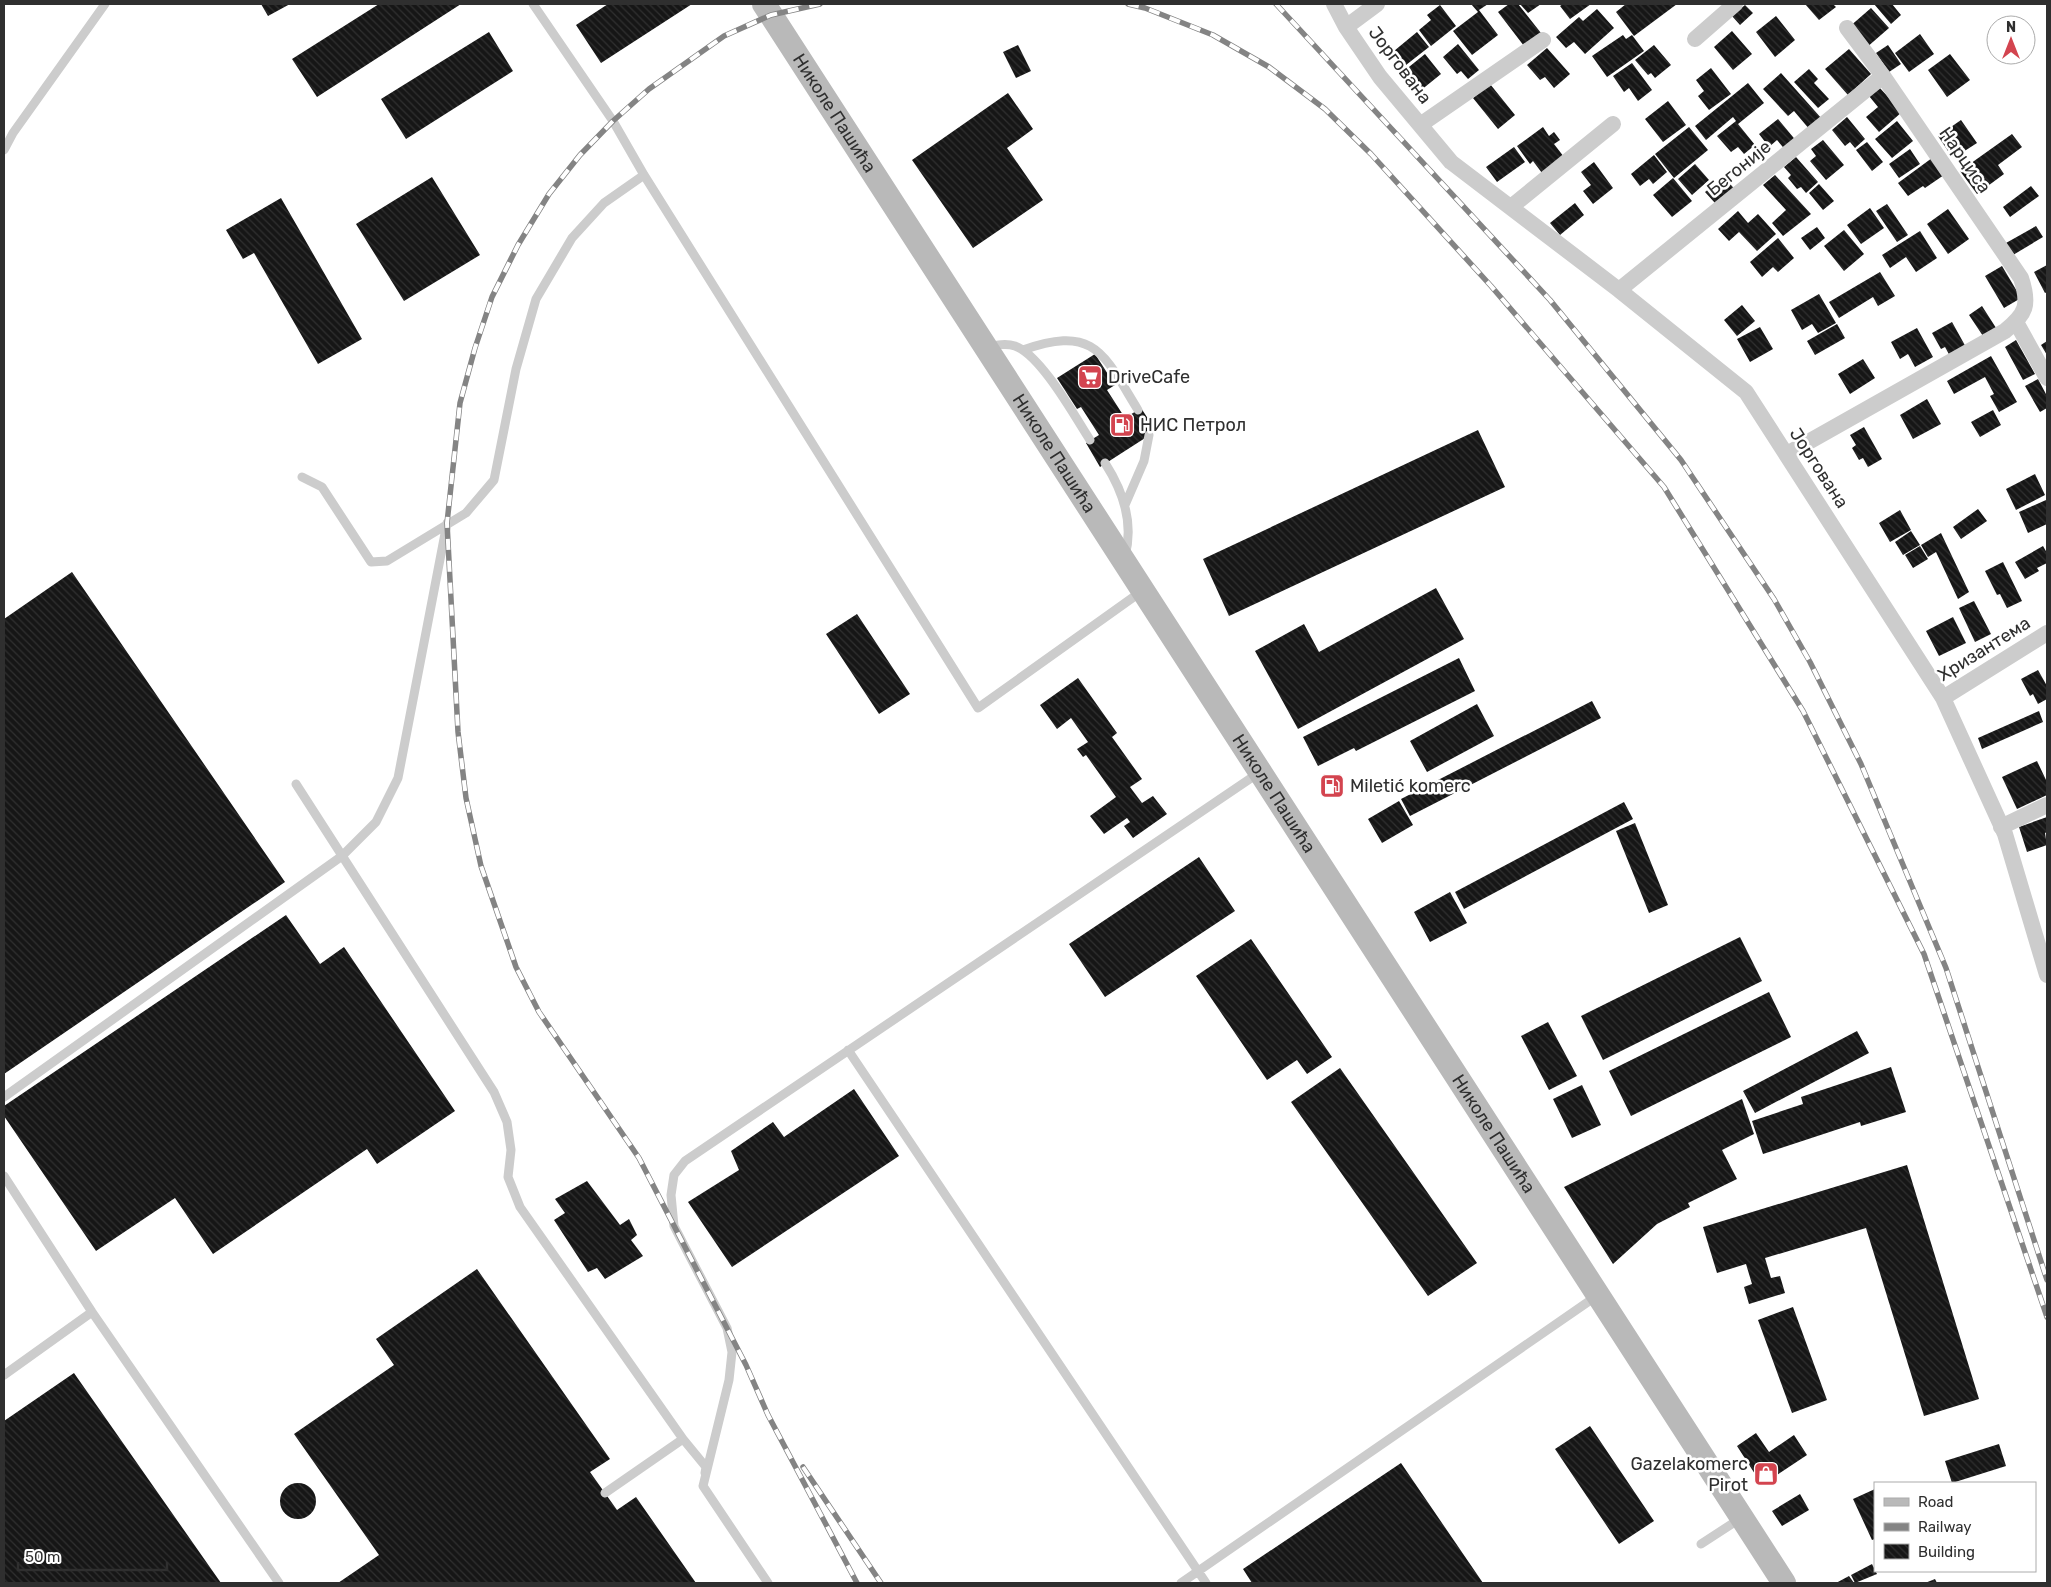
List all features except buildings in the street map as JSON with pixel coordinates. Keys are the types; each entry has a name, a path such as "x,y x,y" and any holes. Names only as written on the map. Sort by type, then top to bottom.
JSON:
{"main road":[{"name":"Николе Пашића","path":"764,4 1784,1583"}],"street":[{"name":"Јоргована","path":"1334,4 1346,27 1380,77 1451,162 1619,290 1746,392 1943,698 2001,827 2047,975"},
{"path":"1346,27 1377,4"},
{"path":"1695,39 1736,4"},
{"name":"Нарциса","path":"1786,454 2006,332 2024,313 2026,303 2026,292 2021,278 1883,76 1847,28"},
{"name":"Јоргована","path":"1420,125 1543,40"},
{"name":"Бегоније","path":"1619,290 1883,76"},
{"path":"1511,207 1613,124"},
{"path":"2016,322 2047,378"},
{"name":"Хризантема","path":"1943,698 2047,633"},
{"path":"2001,827 2047,804"}],"lane":[{"path":"4,150 13,133 105,4"},
{"path":"533,4 613,121 644,175 978,708 1143,591"},
{"path":"302,477 322,487 371,562 387,561 466,513 494,480 516,368 536,299 572,238 604,203 644,175"},
{"path":"1023,350 1038,344 1064,341 1090,345 1108,360 1138,410"},
{"path":"986,347 1002,344 1023,350 1045,372 1090,440"},
{"path":"1125,505 1144,461 1149,435"},
{"path":"1105,463 1114,477 1125,505 1129,541 1123,561"},
{"path":"4,1097 342,856 376,822 398,778 447,523"},
{"path":"703,1486 729,1380 732,1352 727,1328 674,1226 671,1195 674,1175 685,1161 1260,772"},
{"path":"296,784 494,1092 507,1122 511,1150 508,1177 520,1207 683,1439 706,1467 703,1486 768,1583"},
{"path":"848,1050 1206,1583"},
{"path":"4,1176 92,1312 278,1583"},
{"path":"1181,1583 1598,1295"},
{"path":"4,1376 92,1312"},
{"path":"605,1493 683,1439"},
{"path":"1701,1544 1741,1518"}],"railway":[{"path":"820,4 771,15 724,36 649,89 613,121 580,155 549,194 518,245 492,297 475,348 460,403 447,523 458,732 466,798 481,866 516,967 539,1012 639,1158 746,1365 768,1415 857,1583"},
{"path":"1128,4 1145,8 1213,35 1269,67 1325,109 1371,154 1491,286 1664,487 1803,711 1924,954 2047,1317"},
{"path":"1276,4 1550,300 1681,460 1774,599 1810,662 1861,764 1946,968 2047,1280"},
{"path":"803,1467 881,1583"}],"place":[{"name":"DriveCafe","path":"1090,377"},
{"name":"НИС Петрол","path":"1122,425"},
{"name":"Miletić komerc","path":"1332,786"},
{"name":"Gazelakomerc Pirot","path":"1766,1474"}]}
